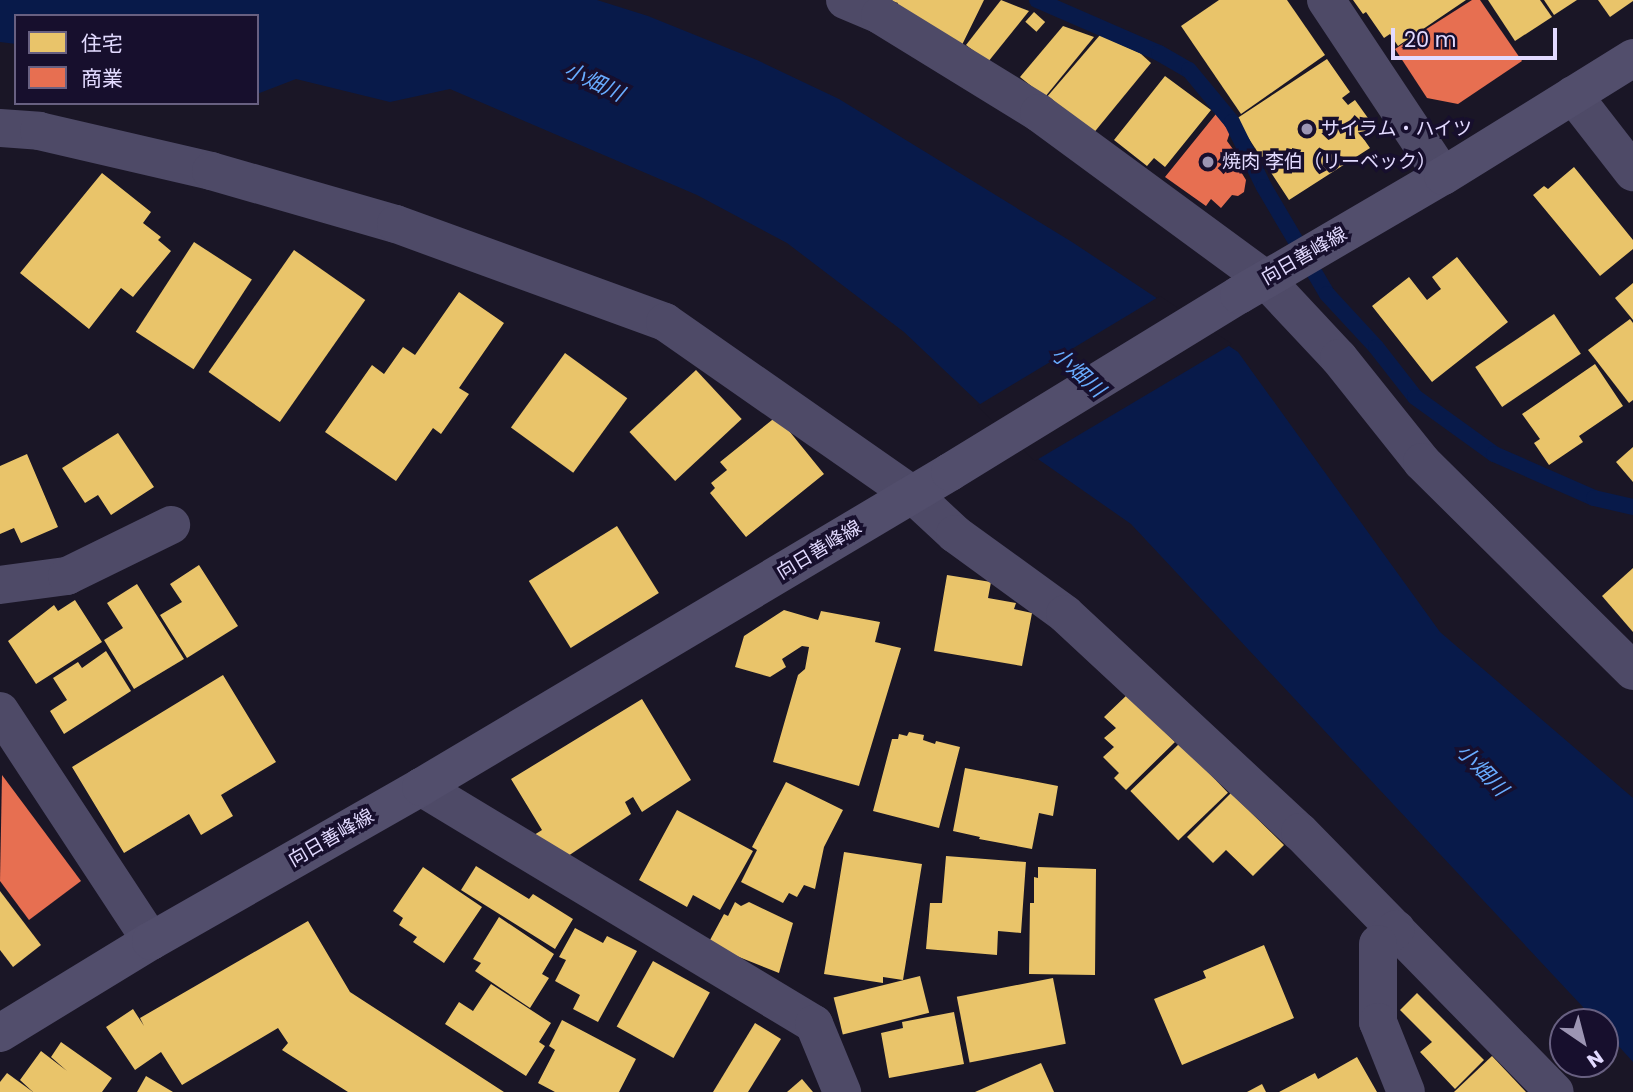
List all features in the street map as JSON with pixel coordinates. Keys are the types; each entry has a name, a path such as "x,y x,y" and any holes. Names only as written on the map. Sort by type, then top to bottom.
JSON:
{"main road":[{"name":"向日善峰線","path":"0,1033 151,941 421,787 950,472 1265,279 1443,176 1633,58"}],"street":[{"path":"845,0 880,15 1038,113 1265,279 1339,358 1422,462 1633,671"},
{"path":"1326,0 1443,176"},
{"path":"1573,95 1633,172"},
{"path":"0,128 39,131 211,171 382,220 541,274 665,322 912,494 955,534 1065,614 1300,832 1555,1092"},
{"path":"0,585 67,576 171,525"},
{"path":"0,711 151,941"},
{"path":"421,787 814,1024 842,1092"},
{"path":"1395,929 1378,944 1378,1022 1406,1092"}],"water":[{"name":"小畑川","path":"0,0 597,0 648,16 757,60 839,99 1072,242 1238,352 1440,632 1633,798 1633,1062 1619,1046 1619,1008 1584,1008 1131,524 1038,459 904,332 787,243 697,195 450,89 390,102 296,79 259,93 259,14 14,14 14,44 0,42"}],"pier":[{"path":"1160,296 1232,344 1035,461 977,406"}],"building: 住宅":[{"path":"889,0 984,0 960,49 893,14 898,3"},
{"path":"1001,0 1029,11 988,62 966,45"},
{"path":"1219,0 1287,0 1325,55 1241,114 1181,26"},
{"path":"1353,0 1466,0 1398,46 1390,34 1384,38 1366,12 1363,14"},
{"path":"1488,0 1540,0 1552,17 1515,41"},
{"path":"1544,0 1577,0 1554,15"},
{"path":"1598,0 1633,0 1633,1 1610,17"},
{"path":"1034,12 1045,22 1036,32 1025,22"},
{"path":"1063,26 1094,37 1045,97 1020,77"},
{"path":"1100,35 1140,53 1151,63 1092,135 1046,98"},
{"name":"サイラム・ハイツ","path":"1327,59 1350,92 1342,98 1348,105 1355,100 1373,125 1371,132 1363,138 1370,148 1289,200 1236,119"},
{"path":"1165,76 1211,110 1165,167 1154,158 1147,166 1114,140"},
{"path":"1574,167 1633,240 1633,249 1600,276 1533,195 1544,186 1548,189"},
{"path":"102,173 151,212 143,223 161,237 158,240 171,251 133,297 121,288 89,329 20,273"},
{"path":"194,242 252,280 194,369 136,332"},
{"path":"294,250 365,300 280,422 209,372"},
{"path":"1457,257 1508,322 1432,382 1372,306 1409,277 1427,300 1441,289 1432,277"},
{"path":"1633,283 1633,320 1615,298"},
{"path":"459,292 504,323 459,388 469,394 441,434 433,428 396,481 325,432 372,365 384,374 403,347 415,355"},
{"path":"1554,314 1581,354 1502,407 1475,367"},
{"path":"1630,319 1633,323 1633,400 1629,403 1588,350"},
{"path":"565,353 627,398 573,473 511,427"},
{"path":"1595,364 1623,406 1579,436 1583,442 1549,465 1534,443 1540,439 1522,414"},
{"path":"696,370 742,419 675,481 629,432"},
{"path":"777,416 824,474 746,537 710,493 715,488 711,483 727,470 720,462"},
{"path":"118,433 154,487 111,515 98,495 85,503 62,468"},
{"path":"1633,447 1633,482 1616,462"},
{"path":"27,454 58,527 21,543 14,528 0,534 0,466"},
{"path":"617,526 659,593 571,648 529,581"},
{"path":"199,565 238,626 187,658 160,615 182,602 170,584"},
{"path":"1633,568 1633,632 1602,596"},
{"path":"947,575 991,582 988,598 1016,603 1014,609 1032,613 1022,666 934,651"},
{"path":"137,584 184,659 134,689 104,640 123,628 107,603"},
{"path":"75,600 102,642 36,684 8,641 54,605 58,611"},
{"path":"784,610 818,620 821,611 880,622 875,642 901,648 859,786 773,762 798,675 805,669 809,647 802,646 782,659 786,667 770,677 735,667 744,636"},
{"path":"106,651 131,691 64,734 50,711 67,700 53,678 78,662 82,668"},
{"path":"223,675 276,762 221,795 233,816 201,835 189,814 124,853 72,767"},
{"path":"1128,694 1175,742 1126,790 1114,778 1119,773 1103,757 1114,747 1104,738 1116,728 1104,717"},
{"path":"642,699 691,780 642,812 633,797 625,802 631,814 559,862 534,835 542,830 511,779"},
{"path":"909,732 924,735 923,740 935,744 936,741 960,747 939,828 873,811 892,739 898,739 899,734 907,736"},
{"path":"1180,743 1228,793 1178,841 1130,791"},
{"path":"965,768 1058,786 1053,816 1039,813 1032,849 953,831"},
{"path":"786,782 843,810 824,847 815,889 804,885 797,897 789,893 783,903 741,882 757,850 752,847"},
{"path":"1231,793 1284,845 1253,876 1226,850 1213,863 1187,837"},
{"path":"677,810 753,851 720,910 693,895 687,907 639,880"},
{"path":"844,852 922,864 903,980 883,977 883,983 824,974"},
{"path":"946,856 1026,862 1021,933 998,931 997,955 926,949 930,903 942,903"},
{"path":"476,866 529,899 533,894 573,919 555,949 461,890"},
{"path":"423,867 482,907 444,963 413,942 417,937 399,925 403,918 393,911"},
{"path":"1038,867 1096,869 1095,975 1029,974 1030,903 1034,903 1034,877 1038,878"},
{"path":"0,891 41,945 13,967 0,950"},
{"path":"735,902 741,906 749,902 793,923 779,973 714,947 710,940 724,914 728,916"},
{"path":"499,917 554,954 542,974 549,978 530,1008 475,971 481,963 473,959"},
{"path":"308,921 350,992 504,1092 348,1092 282,1050 288,1043 278,1028 182,1085 161,1052 135,1070 106,1027 133,1009 144,1026 140,1018"},
{"path":"575,928 603,943 607,936 637,951 598,1022 573,1009 580,995 555,981 566,960 559,957"},
{"path":"1264,945 1294,1018 1182,1065 1154,999 1206,978 1203,971"},
{"path":"653,961 710,993 673,1058 617,1027"},
{"path":"920,976 929,1013 843,1034 834,998"},
{"path":"1053,978 1066,1044 970,1062 957,997"},
{"path":"491,984 551,1023 539,1042 545,1046 526,1076 445,1024 459,1002 473,1011"},
{"path":"1417,993 1484,1060 1455,1089 1420,1052 1432,1042 1400,1010"},
{"path":"954,1012 964,1064 889,1078 881,1033 903,1028 902,1022"},
{"path":"562,1020 636,1059 619,1092 555,1092 538,1083 555,1050 549,1046"},
{"path":"755,1023 781,1039 748,1092 713,1092"},
{"path":"61,1042 112,1078 102,1092 33,1092 20,1080 41,1051 67,1071 51,1057"},
{"path":"1492,1056 1526,1092 1454,1092"},
{"path":"1357,1057 1377,1092 1279,1092 1315,1073 1318,1079"},
{"path":"1041,1063 1054,1092 975,1092"},
{"path":"7,1073 33,1092 0,1092 0,1082"},
{"path":"146,1076 173,1092 137,1092"},
{"path":"802,1079 813,1092 787,1092"},
{"path":"1262,1084 1266,1092 1247,1092"}],"building: 商業":[{"path":"1472,0 1480,0 1522,61 1458,104 1427,98 1395,49"},
{"name":"焼肉 李伯（リーベック）","path":"1216,114 1230,132 1227,141 1238,156 1238,167 1246,180 1244,192 1238,196 1232,195 1221,208 1211,199 1206,206 1165,177"},
{"path":"2,775 81,881 29,920 0,881"}],"waterway":[{"path":"1037,0 1159,53 1189,70 1232,122 1264,187 1327,294 1376,347 1415,397 1494,454 1594,498 1633,507"}],"place":[{"name":"サイラム・ハイツ","path":"1307,129"},
{"name":"焼肉 李伯（リーベック）","path":"1208,162"}]}
